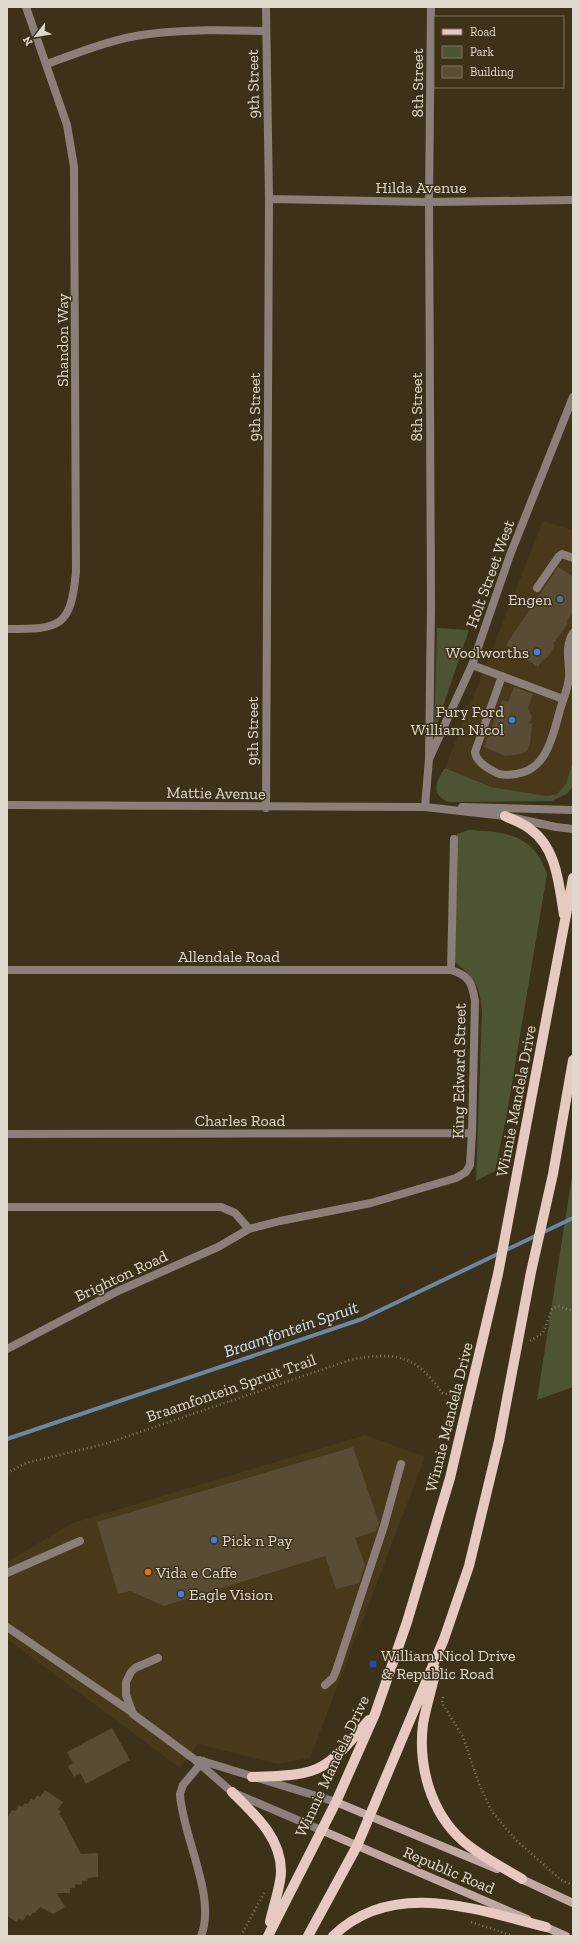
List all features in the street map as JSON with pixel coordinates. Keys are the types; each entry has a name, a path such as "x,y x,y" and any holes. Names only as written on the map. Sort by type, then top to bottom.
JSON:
{"main road":[{"path":"505,816 529,828 548,848 555,867 566,923"},
{"name":"Winnie Mandela Drive","path":"267,1936 336,1802 375,1714 407,1622 450,1478 490,1314 566,923 573,878"},
{"path":"308,1936 357,1846 444,1639 469,1566 499,1441 531,1272 553,1174 573,1060"},
{"path":"444,1639 424,1723 422,1755 431,1794 447,1823 462,1840 474,1850 522,1879"},
{"path":"252,1777 302,1774 325,1765 375,1714"},
{"path":"232,1792 267,1828 277,1848 281,1872 267,1936"},
{"name":"Republic Road","path":"336,1802 522,1879 573,1903"},
{"name":"Republic Road","path":"321,1830 566,1936"},
{"path":"333,1936 357,1918 383,1908 416,1902 436,1902 468,1908 546,1927"}],"street":[{"name":"Shandon Way","path":"7,629 47,628 62,620 72,602 76,571 74,167 67,125 26,7"},
{"name":"9th Street","path":"266,7 269,199 266,808"},
{"name":"8th Street","path":"425,807 429,759 431,574 429,202 433,41 431,7"},
{"path":"46,64 101,44 148,34 209,30 266,31"},
{"name":"Hilda Avenue","path":"269,199 429,202 573,200"},
{"name":"Holt Street West","path":"429,759 472,665 510,555 573,397"},
{"path":"537,588 559,556 562,554 573,558"},
{"path":"502,676 475,752 477,760 497,773 509,776 523,774 536,766 549,748 569,678 567,648 573,633"},
{"path":"472,665 564,699"},
{"name":"Mattie Avenue","path":"7,805 266,808 486,806 573,810"},
{"name":"Mattie Avenue","path":"425,807 505,816 556,827 573,829"},
{"path":"452,970 454,839"},
{"name":"Allendale Road","path":"7,970 452,970"},
{"name":"King Edward Street","path":"452,970 462,973 470,980 475,1001 472,1133 469,1168 456,1178"},
{"name":"Charles Road","path":"7,1134 472,1133"},
{"name":"Brighton Road","path":"7,1349 99,1300 218,1247 249,1229 280,1221 371,1203 456,1178"},
{"path":"7,1207 221,1207 234,1213 249,1229"},
{"path":"325,1685 334,1678 384,1526 401,1464"},
{"path":"7,1573 80,1541"},
{"path":"7,1627 199,1761 232,1792 321,1830"},
{"path":"133,1714 126,1695 126,1682 131,1672 135,1668 158,1658"},
{"path":"199,1761 336,1802"},
{"path":"199,1761 180,1794 199,1872 204,1902 204,1930 201,1936"}],"path":[{"path":"516,1351 543,1333 552,1309 558,1306 573,1311"},
{"name":"Braamfontein Spruit Trail","path":"7,1473 26,1463 105,1444 350,1360 370,1356 399,1356 414,1362 432,1379 442,1393 453,1395"},
{"path":"442,1697 442,1703 463,1737 479,1784 492,1812 516,1840 561,1880 573,1885"},
{"path":"241,1936 268,1886"},
{"path":"464,1919 513,1936"}],"shaded area":[{"path":"543,521 573,530 573,761 566,784 557,794 547,796 491,787 445,768"},
{"path":"365,1435 425,1457 310,1758 277,1764 198,1744 180,1768 7,1639 7,1562 73,1523"}],"green space":[{"path":"437,628 469,630 434,733"},
{"path":"573,761 572,787 568,793 552,801 448,802 442,799 436,787 437,782 445,768 491,787 547,796 557,794 566,784"},
{"path":"469,830 506,834 526,843 541,861 547,874 507,1113 495,1171 476,1181 482,1012 481,1002 480,994 475,982 453,960 457,834"},
{"path":"573,1170 573,1387 537,1400"}],"building":[{"path":"558,567 573,576 573,612 567,621 568,623 553,644 555,645 548,657 543,660 538,667 506,645"},
{"name":"Fury Ford William Nicol","path":"514,687 533,694 528,708 532,717 529,723 532,724 530,744 527,751 521,754 505,756 484,747 502,700 508,702"},
{"path":"353,1447 379,1523 376,1531 355,1538 365,1565 359,1583 336,1589 325,1556 164,1606 130,1591 118,1594 97,1522"},
{"path":"112,1728 130,1760 86,1784 80,1773 74,1777 68,1766 73,1763 67,1752"},
{"path":"45,1790 63,1802 58,1809 61,1811 59,1814 81,1854 98,1853 98,1877 88,1878 87,1881 82,1881 82,1885 75,1884 75,1888 70,1888 70,1893 57,1893 65,1907 53,1914 40,1907 35,1913 33,1912 30,1917 27,1914 23,1921 19,1919 17,1922 7,1916 7,1818 12,1810 15,1811 19,1805 22,1807 25,1803 28,1804 31,1799 34,1800 37,1795 40,1797"}],"waterway":[{"name":"Braamfontein Spruit","path":"7,1439 362,1319 573,1218"}],"place":[{"name":"Engen","path":"560,599"},
{"name":"Woolworths","path":"537,652"},
{"name":"Fury Ford William Nicol","path":"512,720"},
{"name":"Pick n Pay","path":"214,1540"},
{"name":"Vida e Caffe","path":"148,1572"},
{"name":"Eagle Vision","path":"181,1594"},
{"name":"William Nicol Drive & Republic Road","path":"373,1664"}]}
